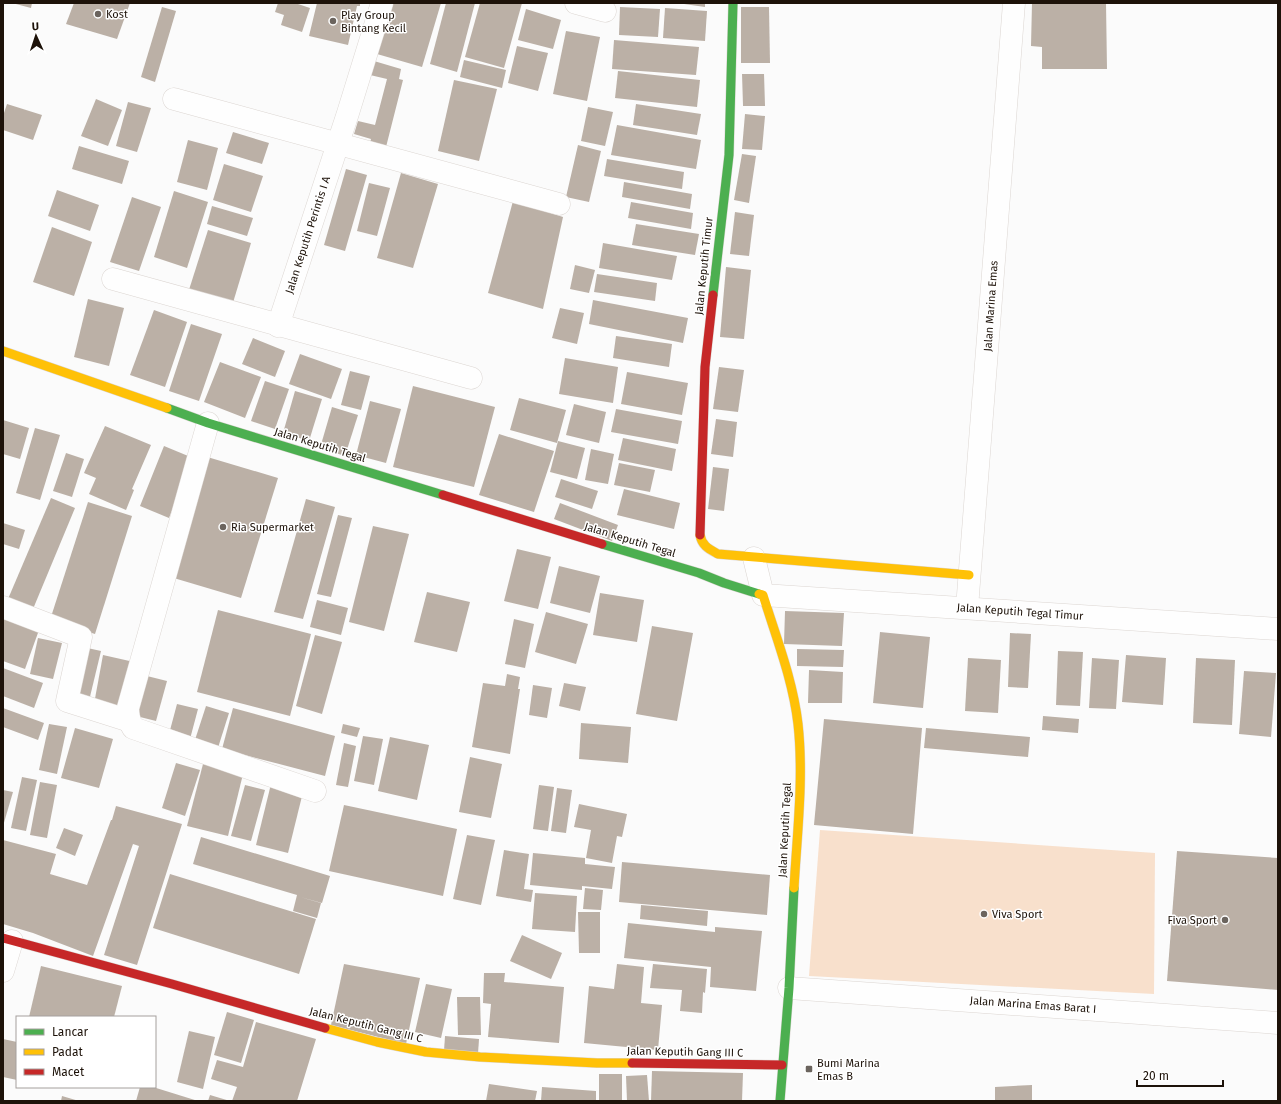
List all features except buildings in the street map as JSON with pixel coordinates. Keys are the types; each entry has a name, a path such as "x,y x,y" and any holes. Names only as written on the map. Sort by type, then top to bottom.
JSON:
{"street":[{"name":"Jalan Keputih Perintis I A","path":"278,326 382,3"},
{"path":"576,3 605,11"},
{"name":"Jalan Keputih Timur","path":"733,3 729,155 705,366 700,531 701,540 708,549 713,552 754,558"},
{"name":"Jalan Marina Emas","path":"967,608 1014,3"},
{"path":"174,99 560,204"},
{"path":"113,279 278,326 471,378"},
{"name":"Jalan Keputih Tegal","path":"3,351 208,423 625,552 699,573 724,583 763,595 790,681 798,725 800,775 789,988 780,1101"},
{"path":"208,423 128,708 128,716 133,728 315,791"},
{"path":"763,595 754,558 969,575"},
{"name":"Jalan Keputih Tegal Timur","path":"763,595 1278,629"},
{"path":"3,607 81,637 67,701 130,721"},
{"path":"3,971 8,940"},
{"name":"Jalan Keputih Gang III C","path":"8,940 172,984 280,1016 378,1042 426,1052 480,1057 597,1063 782,1065"},
{"name":"Jalan Marina Emas Barat I","path":"789,988 1278,1023"}],"shaded area":[{"name":"Viva Sport","path":"820,830 1155,853 1154,994 809,976"}],"traffic: fast":[{"path":"713,295 729,155 733,3"},
{"path":"167,408 208,423 443,495"},
{"path":"602,544 699,573 759,594"},
{"path":"780,1101 789,988 794,888"}],"traffic: slow":[{"path":"3,351 167,408"},
{"path":"700,535 704,545 718,554 969,575"},
{"path":"759,594 763,595 784,659 796,708 798,724 800,744 800,785 794,888"},
{"path":"325,1028 377,1042 426,1052 480,1057 597,1063 632,1063"}],"traffic: jam":[{"path":"700,535 705,367 713,295"},
{"path":"443,495 602,544"},
{"path":"3,938 325,1028"},
{"path":"632,1063 782,1065"}],"place":[{"name":"Kost","path":"98,14"},
{"name":"Play Group Bintang Kecil","path":"333,21"},
{"name":"Ria Supermarket","path":"223,527"},
{"name":"Viva Sport","path":"984,914"},
{"name":"Fiva Sport","path":"1225,920"},
{"name":"Bumi Marina Emas B","path":"809,1069"}]}
